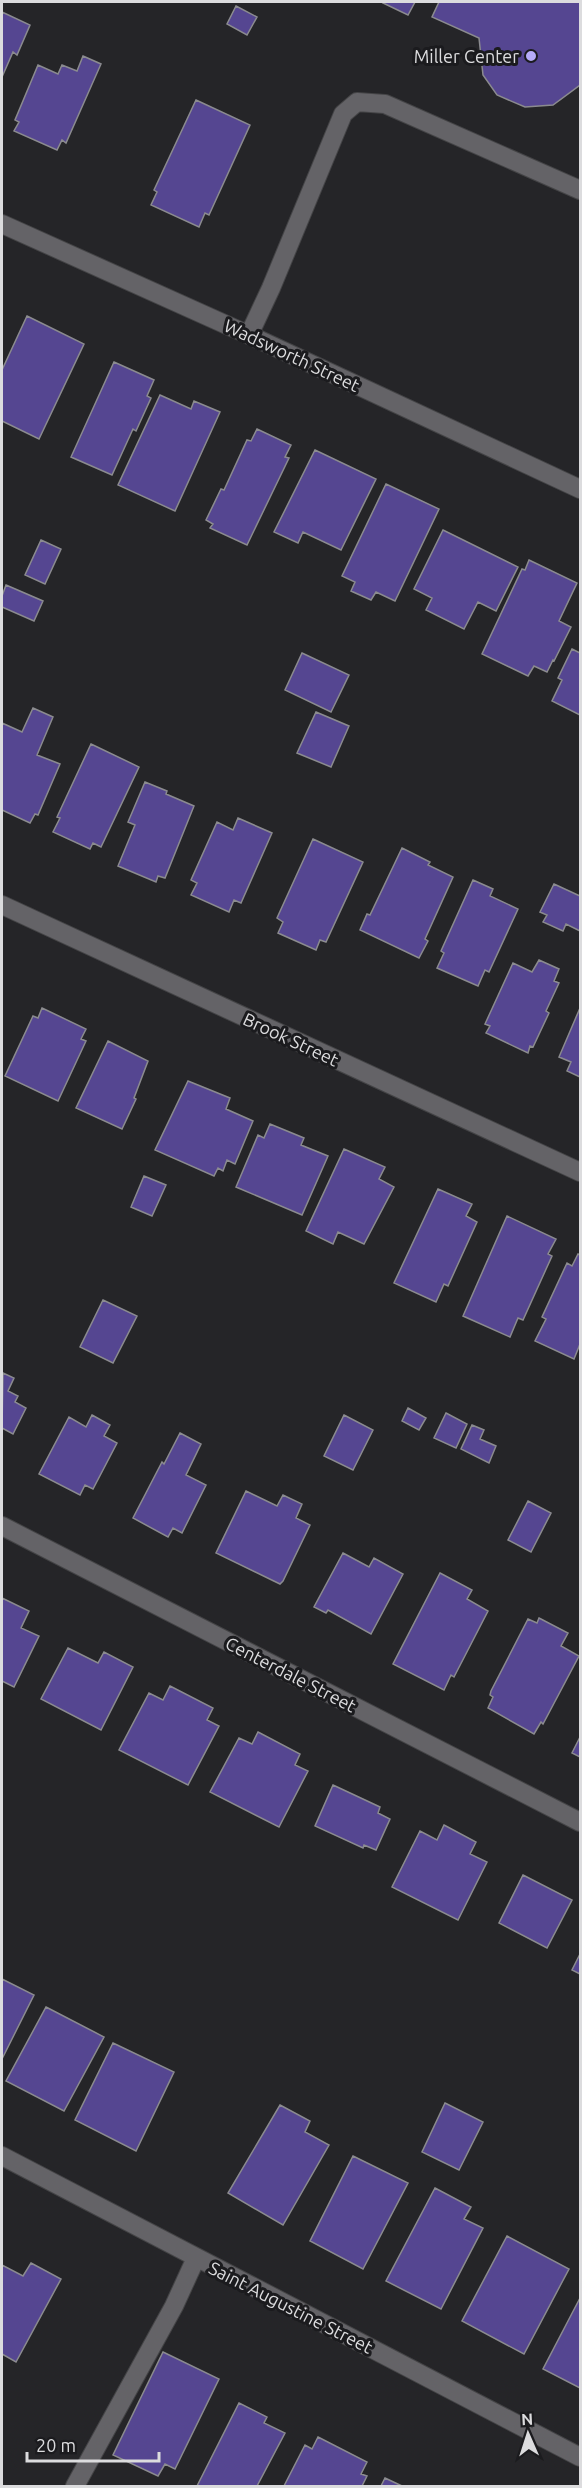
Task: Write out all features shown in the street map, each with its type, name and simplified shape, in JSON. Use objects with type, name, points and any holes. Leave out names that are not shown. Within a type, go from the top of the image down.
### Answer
[{"type":"street","points":[[249,335],[271,288],[343,114],[357,102],[385,104],[580,190]]},
{"type":"street","name":"Wadsworth Street","points":[[2,224],[249,335],[580,489]]},
{"type":"street","name":"Brook Street","points":[[2,905],[580,1172]]},
{"type":"street","name":"Centerdale Street","points":[[2,1526],[580,1822]]},
{"type":"street","name":"Saint Augustine Street","points":[[2,2156],[580,2457]]},
{"type":"street","points":[[75,2487],[174,2306],[196,2258]]},
{"type":"building","name":"Miller Center","points":[[384,2],[415,2],[408,15]]},
{"type":"building","name":"Miller Center","points":[[439,2],[580,2],[580,85],[553,105],[525,107],[497,95],[483,75],[479,38],[432,17]]},
{"type":"building","points":[[236,6],[257,17],[247,35],[227,24]]},
{"type":"building","points":[[2,12],[30,25],[17,55],[13,52],[2,77]]},
{"type":"building","points":[[83,56],[101,64],[66,143],[62,140],[57,150],[14,131],[19,122],[15,120],[38,65],[58,74],[62,65],[77,71]]},
{"type":"building","points":[[196,100],[250,125],[209,215],[205,213],[199,227],[151,205],[157,192],[154,190]]},
{"type":"building","points":[[27,316],[84,344],[39,439],[2,421],[2,370]]},
{"type":"building","points":[[114,362],[154,380],[147,396],[151,398],[136,431],[133,429],[112,475],[71,457]]},
{"type":"building","points":[[160,395],[191,409],[194,401],[220,412],[175,511],[118,485]]},
{"type":"building","points":[[257,429],[291,445],[285,457],[289,458],[247,545],[210,528],[213,524],[206,520],[221,489],[224,490],[247,440],[251,441]]},
{"type":"building","points":[[315,450],[376,479],[341,550],[303,532],[298,543],[274,532]]},
{"type":"building","points":[[386,484],[439,509],[395,601],[376,592],[371,600],[351,591],[355,582],[342,576]]},
{"type":"building","points":[[443,530],[518,567],[496,611],[478,602],[464,629],[426,610],[432,598],[414,589]]},
{"type":"building","points":[[41,540],[61,549],[45,584],[25,575]]},
{"type":"building","points":[[529,560],[577,583],[559,621],[571,627],[554,661],[547,672],[534,666],[528,676],[482,654],[522,569],[525,570]]},
{"type":"building","points":[[6,585],[43,601],[34,621],[2,607],[2,596]]},
{"type":"building","points":[[572,649],[580,653],[580,715],[552,701],[562,680],[558,678]]},
{"type":"building","points":[[302,653],[349,675],[331,712],[285,690]]},
{"type":"building","points":[[33,708],[53,717],[37,755],[60,764],[38,815],[35,814],[30,823],[2,810],[2,723],[22,732]]},
{"type":"building","points":[[316,712],[349,726],[331,767],[297,753]]},
{"type":"building","points":[[91,744],[139,767],[101,847],[93,843],[90,849],[53,832],[60,818],[57,817]]},
{"type":"building","points":[[145,782],[194,806],[165,878],[158,876],[156,882],[118,866],[135,825],[128,822]]},
{"type":"building","points":[[238,818],[272,833],[241,903],[234,900],[229,912],[191,895],[197,883],[191,880],[217,822],[233,830]]},
{"type":"building","points":[[313,839],[363,862],[326,942],[320,940],[316,950],[278,933],[283,922],[277,918]]},
{"type":"building","points":[[402,848],[430,862],[428,865],[453,877],[425,939],[428,941],[419,958],[360,930],[367,914],[370,915]]},
{"type":"building","points":[[473,880],[493,889],[490,896],[518,909],[489,972],[485,970],[478,986],[437,968],[444,953],[441,951]]},
{"type":"building","points":[[554,884],[580,896],[580,931],[566,924],[563,931],[543,922],[547,915],[540,912]]},
{"type":"building","points":[[539,960],[559,969],[554,981],[559,983],[546,1011],[549,1013],[528,1053],[486,1033],[490,1026],[485,1024],[513,963],[532,972]]},
{"type":"building","points":[[42,1008],[86,1029],[81,1039],[86,1041],[58,1101],[5,1076],[33,1016],[38,1018]]},
{"type":"building","points":[[580,1008],[580,1077],[567,1071],[571,1062],[559,1057]]},
{"type":"building","points":[[108,1041],[148,1061],[134,1098],[136,1099],[122,1129],[76,1108]]},
{"type":"building","points":[[188,1081],[230,1098],[226,1109],[253,1121],[235,1164],[227,1160],[223,1171],[218,1168],[214,1176],[155,1150]]},
{"type":"building","points":[[270,1124],[304,1138],[301,1145],[328,1156],[302,1215],[236,1187],[258,1135],[264,1138]]},
{"type":"building","points":[[344,1149],[385,1167],[379,1179],[394,1187],[364,1244],[338,1232],[333,1244],[306,1231]]},
{"type":"building","points":[[144,1176],[166,1185],[152,1216],[131,1207]]},
{"type":"building","points":[[438,1189],[472,1204],[466,1216],[477,1222],[448,1286],[444,1284],[436,1302],[394,1283]]},
{"type":"building","points":[[507,1216],[556,1239],[548,1254],[552,1256],[523,1320],[518,1318],[510,1337],[463,1316]]},
{"type":"building","points":[[578,1254],[580,1255],[580,1344],[574,1359],[535,1341],[546,1319],[542,1317],[567,1263],[572,1266]]},
{"type":"building","points":[[103,1300],[137,1316],[113,1363],[80,1347]]},
{"type":"building","points":[[3,1373],[14,1378],[8,1391],[18,1396],[15,1402],[26,1408],[13,1434],[2,1428]]},
{"type":"building","points":[[408,1408],[426,1418],[419,1430],[402,1421]]},
{"type":"building","points":[[446,1413],[467,1424],[456,1448],[434,1438]]},
{"type":"building","points":[[92,1415],[110,1425],[104,1436],[117,1443],[93,1489],[85,1485],[80,1495],[39,1474],[69,1417],[86,1427]]},
{"type":"building","points":[[344,1415],[373,1430],[353,1470],[324,1456]]},
{"type":"building","points":[[472,1425],[484,1430],[480,1439],[496,1446],[489,1463],[461,1449]]},
{"type":"building","points":[[180,1433],[201,1444],[186,1475],[206,1485],[182,1533],[173,1528],[168,1537],[133,1518]]},
{"type":"building","points":[[246,1491],[277,1506],[283,1495],[302,1504],[296,1518],[310,1525],[280,1584],[216,1553]]},
{"type":"building","points":[[528,1501],[551,1513],[531,1552],[508,1540]]},
{"type":"building","points":[[343,1553],[369,1567],[374,1558],[403,1574],[371,1634],[328,1610],[326,1613],[314,1607]]},
{"type":"building","points":[[440,1573],[472,1590],[467,1599],[488,1611],[454,1677],[451,1675],[444,1690],[393,1664]]},
{"type":"building","points":[[2,1598],[29,1611],[21,1628],[39,1636],[14,1687],[2,1681]]},
{"type":"building","points":[[539,1618],[568,1633],[561,1646],[579,1656],[543,1724],[541,1722],[534,1734],[488,1708],[493,1697],[490,1695],[491,1691],[528,1619],[537,1623]]},
{"type":"building","points":[[68,1648],[98,1663],[104,1652],[133,1667],[101,1730],[41,1699]]},
{"type":"building","points":[[170,1686],[213,1708],[207,1720],[219,1726],[188,1785],[119,1750],[149,1693],[163,1700]]},
{"type":"building","points":[[258,1732],[300,1754],[295,1765],[308,1771],[279,1827],[210,1792],[239,1738],[252,1744]]},
{"type":"building","points":[[580,1737],[580,1757],[572,1753]]},
{"type":"building","points":[[333,1785],[380,1807],[378,1813],[390,1819],[376,1850],[364,1845],[363,1848],[315,1826]]},
{"type":"building","points":[[444,1825],[476,1842],[470,1854],[487,1862],[458,1920],[392,1887],[420,1831],[437,1840]]},
{"type":"building","points":[[523,1875],[572,1900],[547,1948],[499,1923]]},
{"type":"building","points":[[580,1954],[580,1974],[572,1970]]},
{"type":"building","points":[[2,1979],[34,1995],[2,2059]]},
{"type":"building","points":[[46,2007],[104,2037],[64,2111],[6,2081]]},
{"type":"building","points":[[113,2043],[174,2072],[136,2151],[75,2120]]},
{"type":"building","points":[[445,2103],[483,2122],[459,2170],[422,2152]]},
{"type":"building","points":[[280,2105],[310,2121],[305,2132],[329,2145],[283,2225],[228,2193]]},
{"type":"building","points":[[353,2156],[408,2183],[363,2269],[310,2241]]},
{"type":"building","points":[[435,2188],[471,2207],[464,2219],[483,2228],[441,2309],[386,2281]]},
{"type":"building","points":[[507,2236],[569,2269],[524,2354],[462,2321]]},
{"type":"building","points":[[31,2263],[61,2279],[16,2362],[2,2354],[2,2265],[23,2276]]},
{"type":"building","points":[[580,2298],[580,2388],[543,2369]]},
{"type":"building","points":[[163,2352],[219,2379],[175,2469],[165,2464],[158,2476],[113,2455]]},
{"type":"building","points":[[239,2403],[267,2417],[264,2423],[285,2433],[257,2486],[197,2486]]},
{"type":"building","points":[[318,2437],[367,2462],[361,2474],[367,2476],[362,2486],[284,2486],[305,2445],[312,2449]]},
{"type":"building","points":[[385,2478],[402,2486],[381,2486]]},
{"type":"place","name":"Miller Center","points":[[531,56]]}]
